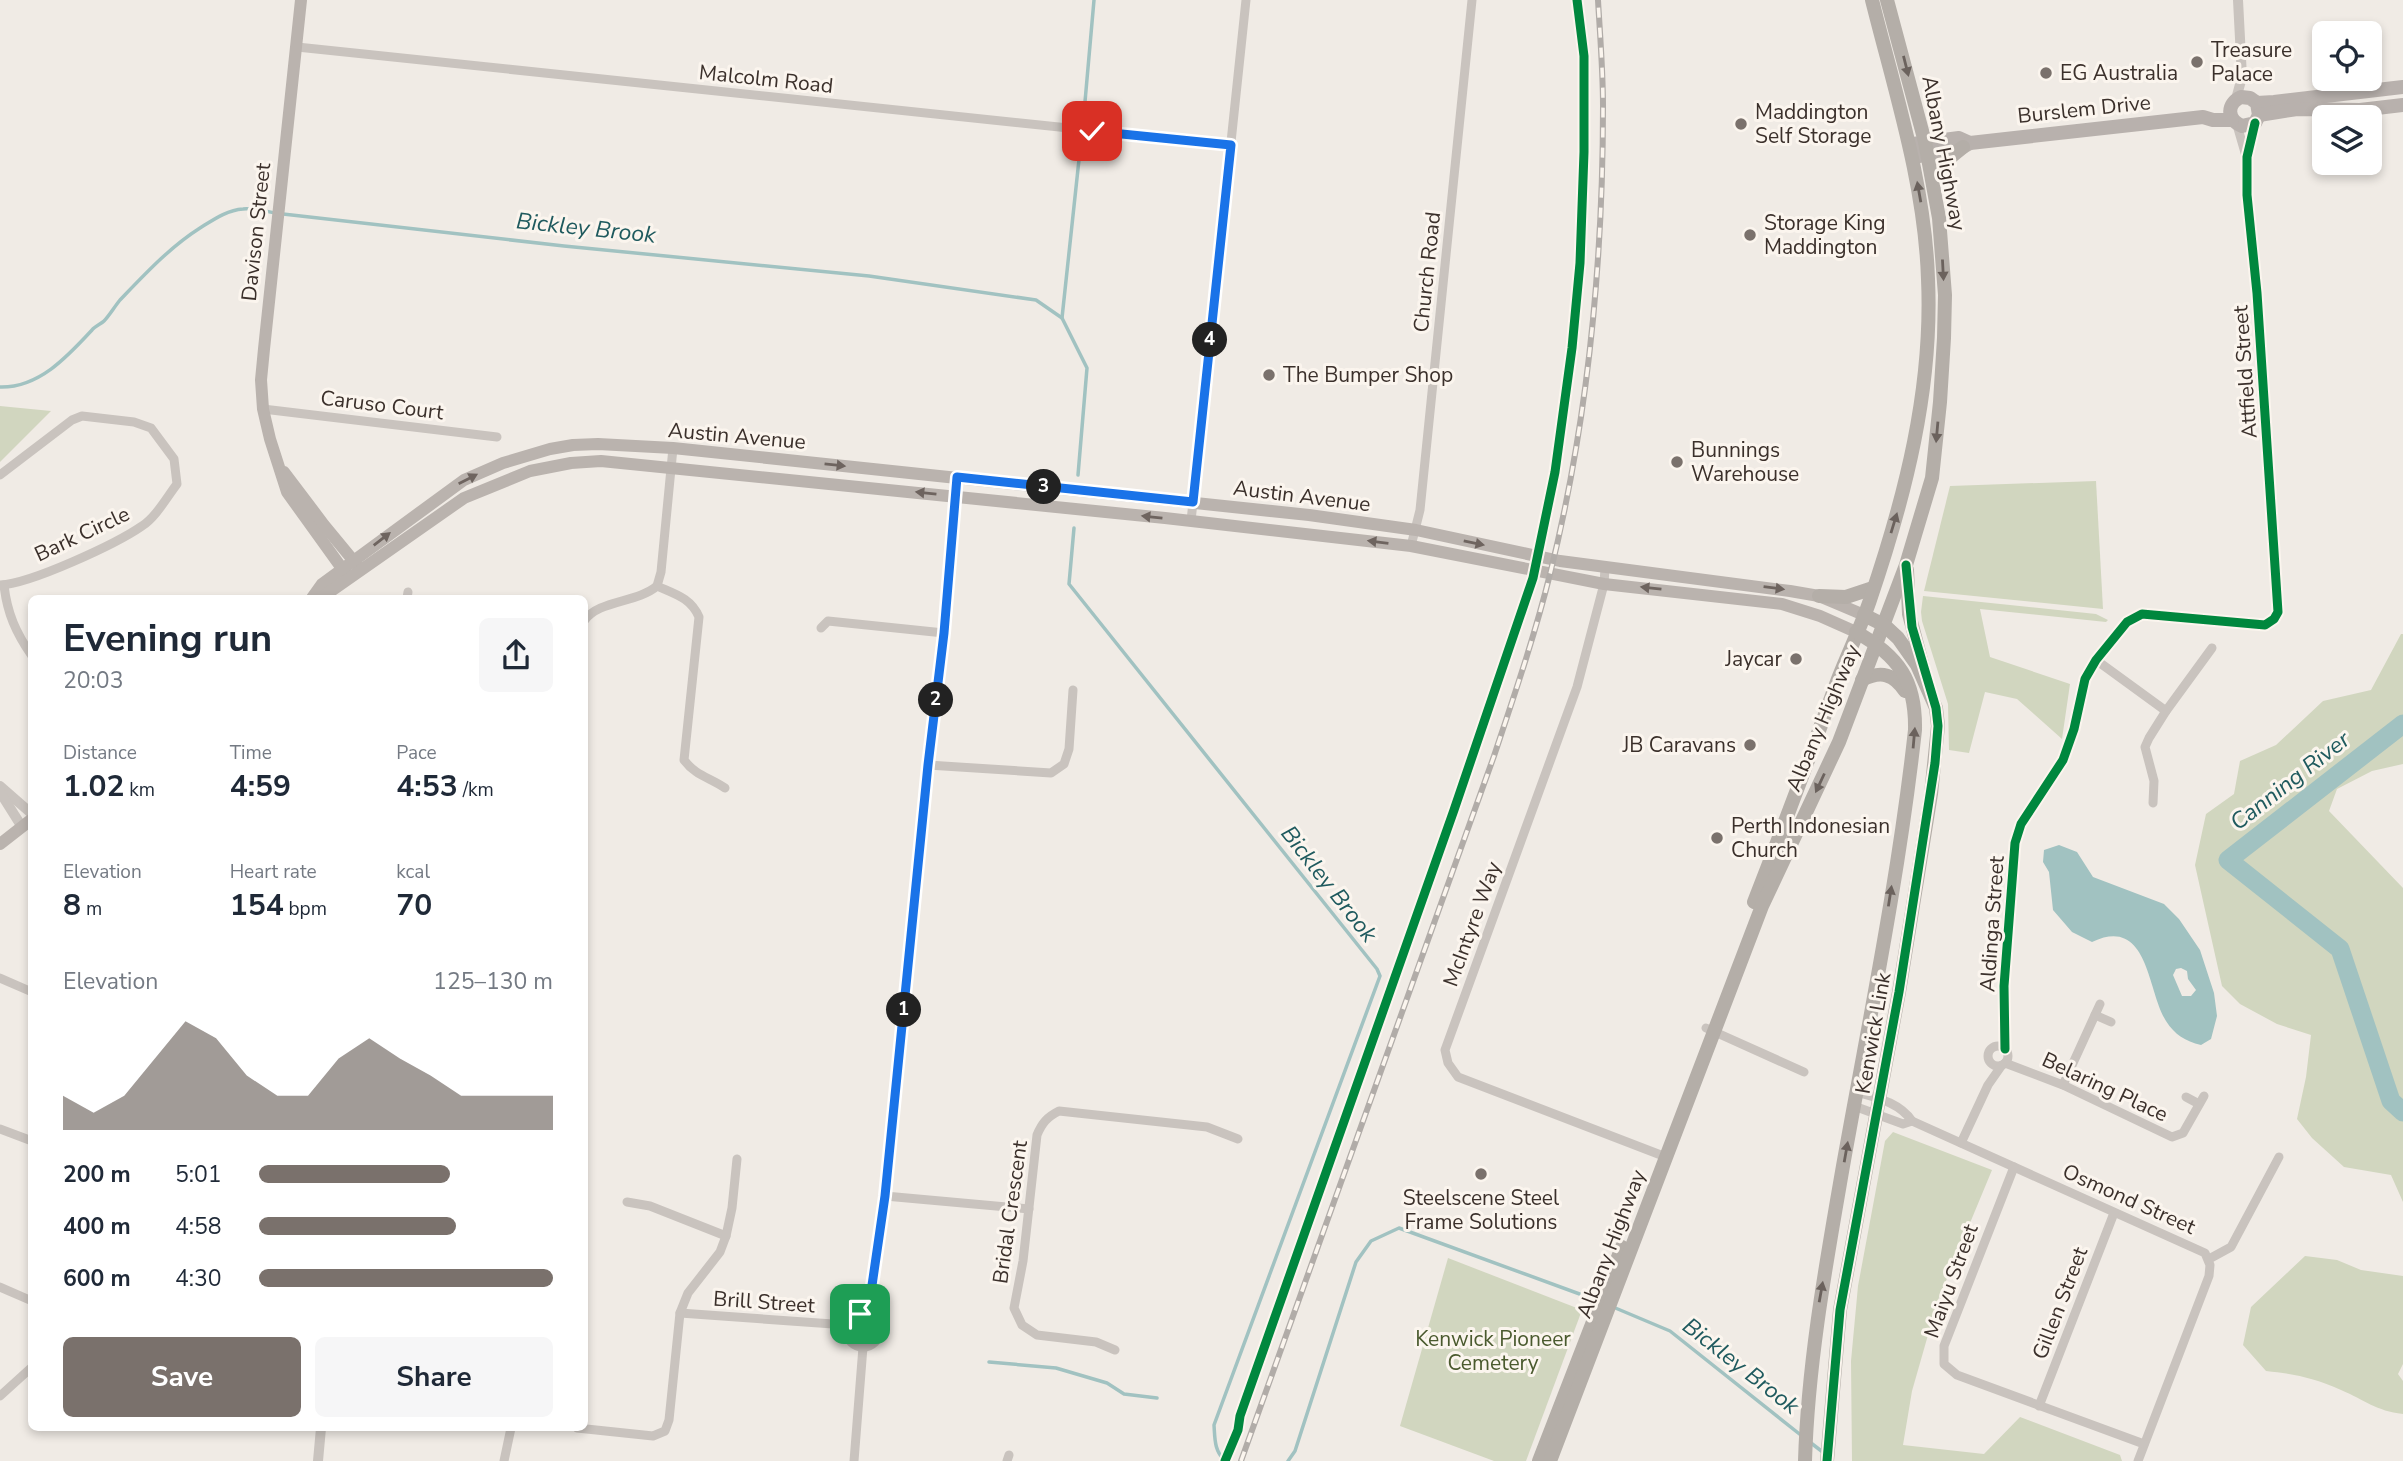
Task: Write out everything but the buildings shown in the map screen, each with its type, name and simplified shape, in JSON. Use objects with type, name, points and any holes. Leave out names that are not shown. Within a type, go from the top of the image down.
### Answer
[{"type":"highway","name":"Albany Highway","points":[[1539,1461],[1612,1287],[1710,1030],[1864,615],[1905,482],[1920,411],[1927,358],[1926,248],[1910,151],[1872,0]]},
{"type":"highway","name":"Albany Highway","points":[[1710,1030],[1762,906],[1839,742],[1906,565],[1931,478],[1940,402],[1945,295],[1939,218],[1926,148],[1887,0]]},
{"type":"highway","points":[[1933,181],[1942,164],[1967,145]]},
{"type":"highway","points":[[1906,565],[1912,627],[1936,708]]},
{"type":"highway","points":[[1819,596],[1846,597],[1873,588]]},
{"type":"highway","name":"Kenwick Link","points":[[1827,1461],[1840,1310],[1879,1099],[1929,806],[1937,742],[1936,708],[1917,665],[1898,638],[1884,625],[1864,615]]},
{"type":"highway","name":"Kenwick Link","points":[[1805,1461],[1819,1301],[1911,766],[1915,711],[1913,695],[1900,668],[1877,644],[1856,632]]},
{"type":"highway","points":[[1863,680],[1878,674],[1895,678],[1906,692],[1915,711]]},
{"type":"highway","name":"Albany Highway","points":[[1550,1461],[1600,1316]]},
{"type":"main road","name":"Davison Street","points":[[301,0],[261,380],[263,409],[280,467],[352,570]]},
{"type":"main road","name":"Burslem Drive","points":[[1910,151],[2203,117],[2213,120],[2245,111],[2403,87]]},
{"type":"main road","name":"Burslem Drive","points":[[2245,111],[2360,110],[2403,105]]},
{"type":"main road","name":"Austin Avenue","points":[[352,570],[464,480],[503,463],[550,449],[598,444],[673,448],[1309,515],[1416,530],[1560,561],[1819,596],[1864,615]]},
{"type":"main road","name":"Austin Avenue","points":[[352,570],[449,507],[494,484],[521,474],[588,461],[955,496],[1411,546],[1604,584],[1782,604],[1856,632]]},
{"type":"main road","points":[[314,595],[322,584],[352,570]]},
{"type":"main road","points":[[324,595],[352,570]]},
{"type":"main road","points":[[0,844],[27,823]]},
{"type":"street","points":[[1191,521],[1246,0]]},
{"type":"street","name":"Church Road","points":[[1411,546],[1420,510],[1472,0]]},
{"type":"street","name":"Attfield Street","points":[[2238,0],[2247,195],[2255,268],[2279,601],[2274,619]]},
{"type":"street","name":"Malcolm Road","points":[[297,47],[1231,145]]},
{"type":"street","name":"Attfield Street","points":[[2245,111],[2247,158]]},
{"type":"street","name":"Caruso Court","points":[[263,409],[497,437]]},
{"type":"street","name":"Bark Circle","points":[[0,475],[72,420],[82,416],[134,422],[151,428],[174,459],[177,484],[144,525],[97,550],[18,583],[2,585]]},
{"type":"street","points":[[588,618],[598,609],[647,595],[657,586],[661,572],[673,448]]},
{"type":"street","points":[[867,1314],[885,1196],[928,765],[944,633],[957,477]]},
{"type":"street","name":"McIntyre Way","points":[[1605,568],[1604,584],[1577,687],[1445,1050],[1448,1063],[1458,1077],[1662,1155]]},
{"type":"street","points":[[2,585],[13,626],[28,650]]},
{"type":"street","points":[[657,586],[686,598],[699,617],[684,760],[694,773],[713,779],[725,788]]},
{"type":"street","name":"Aldinga Street","points":[[1961,1143],[2001,1057],[2005,1032],[2004,986],[2015,843],[2025,816],[2065,755],[2085,679],[2096,660],[2127,622],[2142,614],[2257,625],[2265,625],[2274,619]]},
{"type":"street","points":[[821,628],[828,621],[944,633]]},
{"type":"street","points":[[2153,803],[2154,781],[2145,747],[2166,711],[2212,648]]},
{"type":"street","points":[[2096,660],[2166,711]]},
{"type":"street","points":[[928,765],[1051,773],[1064,764],[1069,749],[1073,690]]},
{"type":"street","points":[[0,789],[28,811]]},
{"type":"street","points":[[0,789],[27,823]]},
{"type":"street","points":[[0,978],[28,990]]},
{"type":"street","points":[[2063,1085],[2100,1004]]},
{"type":"street","points":[[2095,1015],[2110,1022]]},
{"type":"street","points":[[1710,1030],[1804,1072]]},
{"type":"street","name":"Belaring Place","points":[[2001,1057],[2172,1137],[2183,1133],[2201,1100],[2186,1097]]},
{"type":"street","name":"Osmond Street","points":[[1855,1099],[1879,1099],[1906,1111],[1912,1121],[2200,1250],[2208,1259],[2209,1276],[2138,1461]]},
{"type":"street","name":"Osmond Street","points":[[1855,1099],[1876,1114],[1903,1124],[1912,1121]]},
{"type":"street","name":"Bridal Crescent","points":[[1115,1350],[1096,1342],[1037,1335],[1022,1325],[1014,1308],[1037,1135],[1042,1123],[1049,1115],[1059,1111],[1207,1126],[1238,1139]]},
{"type":"street","points":[[0,1129],[28,1140]]},
{"type":"street","points":[[2208,1259],[2231,1247],[2279,1157]]},
{"type":"street","points":[[588,1429],[653,1436],[665,1431],[669,1420],[680,1313],[688,1293],[720,1252],[726,1236],[737,1159]]},
{"type":"street","name":"Maiyu Street","points":[[2014,1167],[1944,1346],[1944,1364],[1957,1375],[2144,1444]]},
{"type":"street","points":[[885,1196],[1029,1209]]},
{"type":"street","points":[[627,1202],[650,1206],[726,1236]]},
{"type":"street","name":"Gillen Street","points":[[2039,1406],[2114,1213]]},
{"type":"street","points":[[0,1287],[28,1299]]},
{"type":"street","name":"Brill Street","points":[[680,1313],[847,1325]]},
{"type":"street","points":[[867,1314],[875,1319],[880,1329],[876,1342],[863,1348],[854,1345],[849,1340],[847,1325],[855,1315],[867,1314]]},
{"type":"street","points":[[854,1461],[863,1348]]},
{"type":"street","points":[[0,1396],[28,1371]]},
{"type":"street","points":[[318,1461],[321,1431]]},
{"type":"street","points":[[504,1461],[510,1431]]},
{"type":"green space","points":[[0,406],[51,411],[0,462]]},
{"type":"green space","points":[[2096,481],[2103,609],[1924,591],[1950,486]]},
{"type":"green space","points":[[1923,596],[2096,614],[2108,620],[2106,622],[1980,609],[1990,657],[2070,684],[2062,739],[2017,699],[1985,692],[1969,753],[1949,750],[1948,704],[1922,621]]},
{"type":"green space","points":[[2401,634],[2403,764],[2372,771],[2337,789],[2329,811],[2403,888],[2403,1202],[2391,1175],[2344,1167],[2312,1138],[2297,1119],[2311,1035],[2277,1024],[2240,1004],[2222,986],[2195,865],[2206,814],[2234,794],[2240,761],[2276,745],[2323,701],[2371,690]]},
{"type":"green space","points":[[1893,1132],[1992,1170],[1938,1300],[1912,1391],[1903,1445],[1984,1454],[2020,1417],[2120,1455],[2122,1461],[1852,1461],[1851,1361],[1858,1286],[1885,1141]]},
{"type":"green space","points":[[2305,1256],[2337,1260],[2361,1270],[2403,1276],[2403,1364],[2398,1374],[2403,1381],[2403,1414],[2378,1408],[2313,1380],[2266,1371],[2243,1345],[2251,1307]]},
{"type":"green space","name":"Kenwick Pioneer Cemetery","points":[[1448,1258],[1582,1310],[1526,1461],[1494,1461],[1400,1426]]},
{"type":"water","points":[[2059,845],[2077,852],[2093,877],[2164,904],[2179,919],[2200,950],[2214,993],[2217,1016],[2211,1039],[2201,1045],[2185,1039],[2173,1030],[2160,1008],[2143,960],[2135,947],[2125,939],[2111,936],[2092,942],[2072,932],[2053,910],[2049,872],[2043,862],[2044,850]],"holes":[[[2176,969],[2187,971],[2188,979],[2196,990],[2191,996],[2182,996],[2173,975]]]},
{"type":"waterway","points":[[1062,318],[1094,0]]},
{"type":"waterway","name":"Bickley Brook","points":[[0,387],[27,382],[52,369],[104,321],[120,300],[158,261],[200,228],[231,211],[251,209],[275,213]]},
{"type":"waterway","name":"Bickley Brook","points":[[283,214],[564,246],[869,276],[1036,300],[1062,318],[1087,368],[1078,475]]},
{"type":"waterway","name":"Bickley Brook","points":[[1074,528],[1069,584],[1380,976],[1214,1425],[1217,1448],[1225,1461]]},
{"type":"waterway","name":"Canning River","points":[[2403,724],[2228,860],[2340,949],[2391,1101],[2403,1112]]},
{"type":"waterway","name":"Bickley Brook","points":[[1288,1461],[1295,1451],[1356,1262],[1371,1241],[1399,1228],[1596,1300]]},
{"type":"waterway","name":"Bickley Brook","points":[[1613,1307],[1670,1331],[1802,1436]]},
{"type":"waterway","points":[[989,1362],[1056,1368],[1107,1383],[1124,1394],[1157,1398]]},
{"type":"waterway","name":"Bickley Brook","points":[[1811,1443],[1824,1453]]},
{"type":"railway","points":[[1241,1461],[1494,756],[1531,643],[1550,574],[1574,458],[1591,341],[1596,282],[1603,106],[1598,0]]},
{"type":"cycle path","points":[[1225,1461],[1533,578],[1555,472],[1572,348],[1580,263],[1584,56],[1577,0]]},
{"type":"cycle path","points":[[2005,1049],[2004,986],[2015,843],[2021,824],[2063,760],[2074,729],[2085,679],[2096,660],[2127,622],[2142,614],[2265,625],[2274,619],[2278,612],[2257,293],[2247,195],[2247,157],[2255,123]]},
{"type":"cycle path","points":[[1827,1461],[1840,1310],[1899,992],[1935,763],[1938,726],[1936,708],[1912,627],[1906,565]]},
{"type":"place","name":"Treasure Palace","points":[[2197,62]]},
{"type":"place","name":"EG Australia","points":[[2046,73]]},
{"type":"place","name":"Maddington Self Storage","points":[[1741,124]]},
{"type":"place","name":"Storage King Maddington","points":[[1750,235]]},
{"type":"place","name":"The Bumper Shop","points":[[1269,375]]},
{"type":"place","name":"Bunnings Warehouse","points":[[1677,462]]},
{"type":"place","name":"Jaycar","points":[[1796,659]]},
{"type":"place","name":"JB Caravans","points":[[1750,745]]},
{"type":"place","name":"Perth Indonesian Church","points":[[1717,838]]},
{"type":"place","name":"Steelscene Steel Frame Solutions","points":[[1481,1174]]},
{"type":"route","points":[[860,1314],[867,1314],[885,1196],[928,765],[944,633],[957,477],[1193,502],[1231,145],[1092,131]]}]
